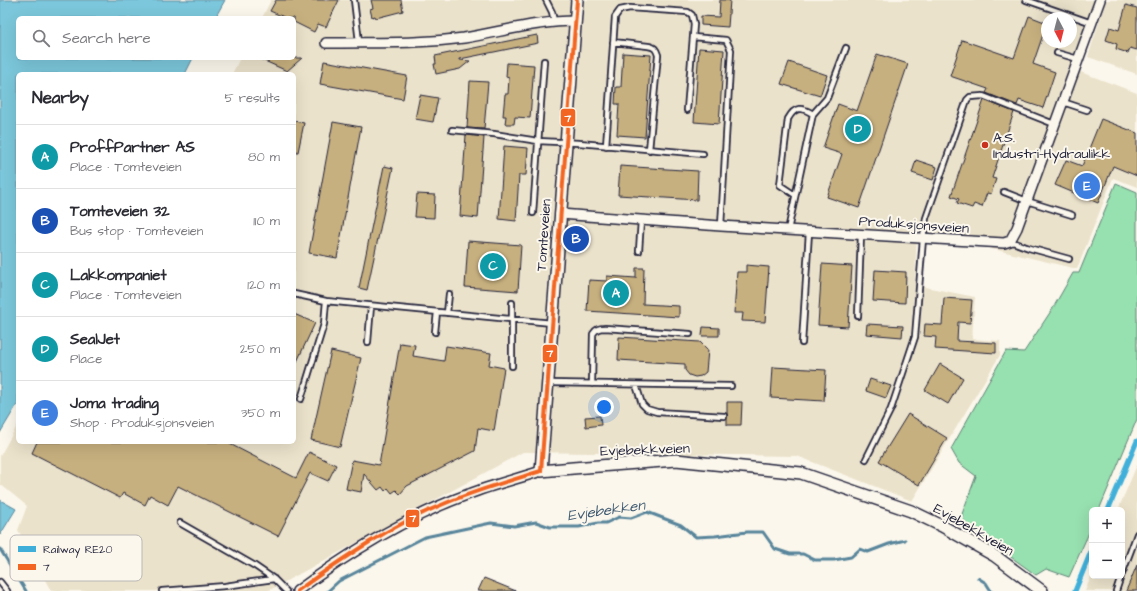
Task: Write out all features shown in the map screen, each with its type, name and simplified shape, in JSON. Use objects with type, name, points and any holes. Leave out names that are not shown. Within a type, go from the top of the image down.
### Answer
[{"type":"street","name":"Tomteveien","points":[[541,471],[577,0]]},
{"type":"street","points":[[1010,241],[1017,228],[1100,0]]},
{"type":"street","points":[[326,43],[405,43],[439,41],[464,38],[554,21],[576,21]]},
{"type":"street","name":"Produksjonsveien","points":[[560,214],[993,244],[1010,241]]},
{"type":"street","name":"Evjebekkveien","points":[[297,591],[350,553],[408,521],[438,506],[468,494],[541,471],[676,460],[801,473],[911,511],[942,526],[995,556],[1042,591]]},
{"type":"lane","points":[[354,0],[359,42]]},
{"type":"lane","points":[[546,0],[552,12],[554,21]]},
{"type":"lane","points":[[1026,0],[1092,23]]},
{"type":"lane","points":[[606,146],[615,17],[620,10],[630,8],[688,12],[692,15],[693,37],[687,110]]},
{"type":"lane","points":[[693,37],[726,40],[731,50],[721,226]]},
{"type":"lane","points":[[613,42],[654,47],[656,50],[658,56],[649,150]]},
{"type":"lane","points":[[788,230],[813,114],[827,98],[846,48]]},
{"type":"lane","points":[[1057,53],[1078,59]]},
{"type":"lane","points":[[534,213],[544,61]]},
{"type":"lane","points":[[866,460],[891,409],[915,337],[926,218],[967,100],[970,97],[983,96],[1054,124]]},
{"type":"lane","points":[[1063,102],[1087,110]]},
{"type":"lane","points":[[795,195],[780,185],[788,119],[797,109],[803,108],[813,114]]},
{"type":"lane","points":[[452,130],[494,134],[538,141],[566,142],[703,154]]},
{"type":"lane","points":[[1004,192],[1072,215]]},
{"type":"lane","points":[[639,251],[641,220]]},
{"type":"lane","points":[[802,343],[809,232]]},
{"type":"lane","points":[[858,316],[861,235]]},
{"type":"lane","points":[[1010,241],[1069,259]]},
{"type":"lane","points":[[296,294],[326,301],[552,323]]},
{"type":"lane","points":[[447,313],[448,294]]},
{"type":"lane","points":[[301,399],[324,324],[326,301]]},
{"type":"lane","points":[[512,303],[512,366]]},
{"type":"lane","points":[[368,342],[372,306]]},
{"type":"lane","points":[[435,332],[437,312]]},
{"type":"lane","points":[[592,384],[593,334],[598,328],[690,334]]},
{"type":"lane","points":[[547,383],[731,386]]},
{"type":"lane","points":[[636,384],[642,404],[647,409],[657,412],[724,416]]},
{"type":"lane","points":[[180,523],[255,566],[274,579],[286,591]]},
{"type":"lane","points":[[1125,567],[1137,534]]},
{"type":"lane","points":[[162,591],[225,586],[274,579]]},
{"type":"lane","points":[[1116,591],[1120,579]]},
{"type":"lane","points":[[0,582],[7,591]]},
{"type":"shaded area","points":[[271,0],[1094,0],[1070,68],[1137,93],[1137,187],[1113,178],[1077,269],[917,231],[915,285],[975,297],[972,339],[1000,341],[1000,355],[912,501],[797,456],[523,452],[268,591],[51,591],[46,581],[142,581],[142,535],[21,535],[18,530],[27,506],[0,484],[0,456],[16,428],[16,444],[296,444],[296,72],[233,72],[239,60],[296,60],[296,16],[263,16]]},
{"type":"shaded area","points":[[1106,0],[1137,0],[1137,74],[1088,57]]},
{"type":"shaded area","points":[[1137,465],[1137,591],[1085,591],[1090,579],[1125,579],[1125,507],[1119,507]]},
{"type":"green space","points":[[1116,183],[1137,192],[1137,419],[1100,507],[1089,507],[1089,533],[1069,577],[1046,569],[1036,575],[965,524],[962,514],[976,476],[959,463],[951,449],[1006,351],[1024,352],[1053,308],[1073,273],[1079,273]]},
{"type":"water","points":[[0,0],[225,0],[216,16],[16,16],[16,60],[192,60],[186,72],[16,72],[16,406],[0,433]]},
{"type":"water","points":[[0,500],[16,509],[0,535]]},
{"type":"building","points":[[276,0],[339,0],[326,27],[318,24],[314,32],[296,23],[296,16],[281,16],[270,11]]},
{"type":"building","points":[[371,0],[401,0],[403,11],[376,18],[375,16],[372,17],[370,9],[373,8]]},
{"type":"building","points":[[720,0],[730,0],[728,27],[701,25],[701,16],[719,17]]},
{"type":"building","points":[[1126,5],[1137,8],[1137,50],[1130,48],[1128,53],[1116,49],[1117,44],[1106,40],[1110,27],[1119,30]]},
{"type":"building","points":[[1029,16],[1041,21],[1041,41],[1033,64],[1055,72],[1043,108],[1019,100],[1017,105],[986,93],[988,89],[950,76],[962,40],[1014,58]]},
{"type":"building","points":[[537,35],[538,43],[460,59],[470,61],[460,69],[436,74],[434,64],[436,64],[435,56]]},
{"type":"building","points":[[699,48],[724,50],[719,124],[694,122]]},
{"type":"building","points":[[623,53],[651,55],[645,137],[617,135],[619,104],[615,104],[616,87],[621,87]]},
{"type":"building","points":[[877,54],[908,64],[859,208],[827,197],[842,154],[823,148],[838,104],[857,111]]},
{"type":"building","points":[[296,58],[302,58],[287,71],[262,60],[296,60]]},
{"type":"building","points":[[324,61],[407,76],[403,99],[320,84]]},
{"type":"building","points":[[789,62],[827,75],[820,96],[781,84]]},
{"type":"building","points":[[507,63],[534,65],[530,118],[515,117],[514,124],[505,124],[506,116],[503,116],[505,94],[508,94],[509,78],[506,77]]},
{"type":"building","points":[[470,81],[488,82],[484,129],[467,128]]},
{"type":"building","points":[[420,95],[438,98],[433,122],[415,119]]},
{"type":"building","name":"A.S. Industri-Hydraulikk","points":[[984,100],[1014,112],[992,178],[996,179],[991,194],[987,193],[982,207],[974,204],[972,208],[957,203],[959,199],[951,196]]},
{"type":"building","points":[[1101,119],[1137,133],[1137,176],[1113,166],[1098,203],[1055,185],[1066,160],[1082,166]]},
{"type":"building","points":[[296,121],[304,123],[298,152],[296,152]]},
{"type":"building","points":[[333,122],[361,127],[337,258],[309,253]]},
{"type":"building","points":[[466,135],[484,137],[478,218],[460,216]]},
{"type":"building","points":[[504,146],[528,148],[526,175],[519,175],[516,221],[499,219]]},
{"type":"building","points":[[916,160],[937,167],[933,180],[912,173]]},
{"type":"building","points":[[384,166],[393,168],[367,290],[359,288]]},
{"type":"building","points":[[620,166],[698,171],[697,200],[618,195]]},
{"type":"building","points":[[417,194],[435,195],[434,218],[415,217]]},
{"type":"building","points":[[468,241],[521,245],[518,291],[465,287]]},
{"type":"building","points":[[822,264],[852,266],[848,327],[818,325]]},
{"type":"building","points":[[746,265],[769,267],[765,322],[742,321],[743,313],[734,313],[737,272],[746,272]]},
{"type":"building","points":[[636,268],[644,268],[643,304],[679,306],[679,317],[587,311],[589,280],[607,281],[607,276],[636,278]]},
{"type":"building","points":[[875,270],[906,272],[905,303],[873,301]]},
{"type":"building","points":[[944,298],[972,300],[970,323],[958,322],[957,341],[996,343],[996,353],[935,349],[936,337],[924,336],[925,324],[942,325]]},
{"type":"building","points":[[296,315],[315,323],[296,364]]},
{"type":"building","points":[[867,324],[903,326],[902,337],[866,334]]},
{"type":"building","points":[[703,327],[719,328],[719,336],[702,336]]},
{"type":"building","points":[[619,337],[700,342],[708,350],[706,372],[701,376],[695,377],[689,375],[685,370],[685,364],[618,360]]},
{"type":"building","points":[[400,343],[415,345],[413,356],[444,361],[446,346],[491,353],[489,365],[504,368],[494,431],[478,428],[475,451],[407,486],[400,494],[396,490],[392,493],[388,488],[385,491],[382,487],[378,490],[364,474],[361,492],[346,489],[352,460],[379,465]]},
{"type":"building","points":[[331,351],[361,358],[340,447],[311,440]]},
{"type":"building","points":[[940,364],[963,378],[948,404],[925,390]]},
{"type":"building","points":[[773,367],[826,370],[824,401],[771,398]]},
{"type":"building","points":[[870,379],[891,386],[886,398],[866,391]]},
{"type":"building","points":[[727,402],[742,402],[741,425],[727,425]]},
{"type":"building","points":[[908,414],[947,438],[919,485],[879,461]]},
{"type":"building","points":[[600,416],[601,425],[586,427],[585,417]]},
{"type":"building","points":[[36,444],[230,444],[296,478],[309,452],[336,465],[328,481],[310,473],[278,536],[178,486],[168,505],[150,495],[145,505],[123,493],[120,498],[32,453]]},
{"type":"building","points":[[1137,565],[1137,591],[1126,591]]},
{"type":"building","points":[[484,578],[516,591],[478,591]]},
{"type":"waterway","name":"Evjebekken","points":[[328,591],[339,581],[425,537],[491,523],[514,526],[536,522],[550,527],[579,527],[606,523],[619,517],[631,518],[647,512],[681,525],[696,537],[763,532],[775,549],[790,554],[803,554],[815,560],[834,560],[851,557],[860,549],[868,552],[905,540]]},
{"type":"waterway","name":"Evjebekken","points":[[0,549],[10,565]]},
{"type":"waterway","name":"Evjebekken","points":[[978,578],[986,583],[991,591]]},
{"type":"waterway","name":"Evjebekken","points":[[20,581],[26,591]]},
{"type":"rail line","name":"RE20","points":[[1109,507],[1137,441]]},
{"type":"rail line","name":"RE20","points":[[1075,591],[1089,556]]},
{"type":"transit line","name":"7","points":[[541,471],[577,0]]},
{"type":"transit line","name":"7","points":[[297,591],[369,542],[407,521],[458,498],[541,471]]},
{"type":"place","name":"SealJet","points":[[858,129]]},
{"type":"place","name":"A.S. Industri-Hydraulikk","points":[[985,145]]},
{"type":"place","name":"Joma trading","points":[[1087,186]]},
{"type":"place","name":"Tomteveien 32","points":[[576,239]]},
{"type":"place","name":"Lakkompaniet","points":[[493,266]]},
{"type":"place","name":"ProffPartner AS","points":[[616,293]]}]
